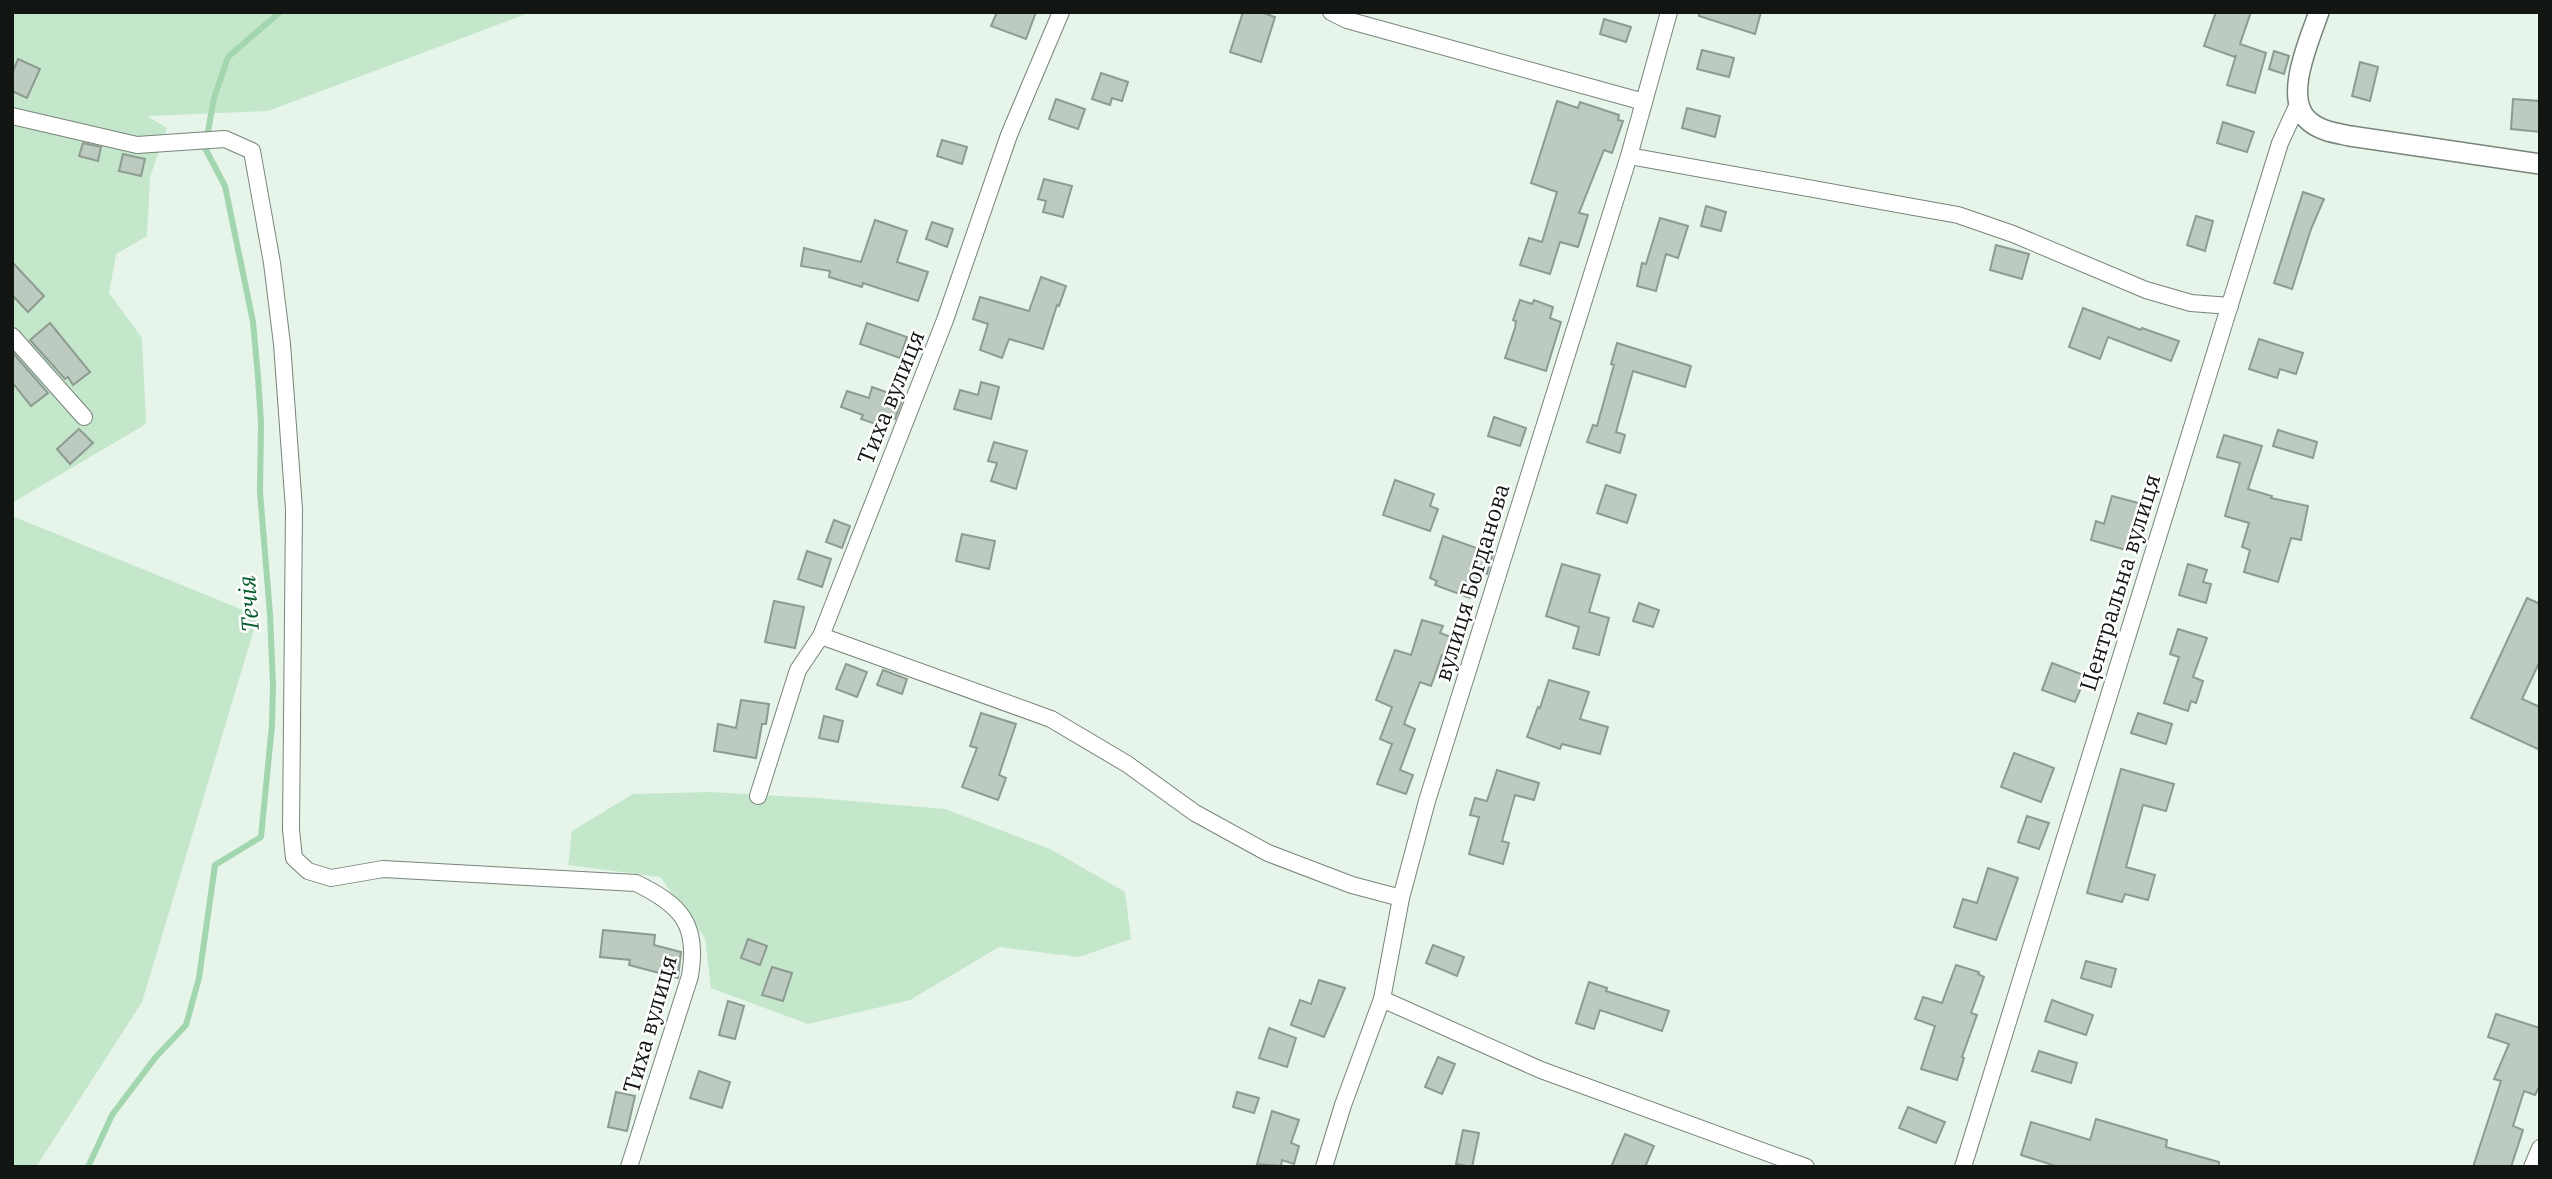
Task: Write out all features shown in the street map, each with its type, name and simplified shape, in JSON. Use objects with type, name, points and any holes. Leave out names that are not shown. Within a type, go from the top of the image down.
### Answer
[{"type":"street","name":"Тиха вулиця","points":[[758,796],[798,670],[821,636],[944,320],[1009,135],[1061,12]]},
{"type":"street","points":[[1331,12],[1347,20],[1644,103]]},
{"type":"street","name":"вулиця Богданова","points":[[1324,1167],[1343,1105],[1382,999],[1401,898],[1465,673],[1629,156],[1669,12]]},
{"type":"street","name":"Центральна вулиця","points":[[1963,1167],[2280,143],[2298,104],[2298,78],[2319,12]]},
{"type":"street","points":[[2298,104],[2308,121],[2328,131],[2540,164]]},
{"type":"street","name":"Тиха вулиця","points":[[12,117],[137,145],[225,139],[252,151],[272,263],[282,344],[295,509],[291,817],[294,858],[308,871],[331,878],[383,869],[636,883],[656,893],[677,909],[686,920],[692,936],[694,955],[690,976],[629,1167]]},
{"type":"street","points":[[1629,156],[1958,215],[2013,234],[2146,290],[2190,303],[2230,306]]},
{"type":"street","points":[[12,336],[84,417]]},
{"type":"street","points":[[821,636],[1051,719],[1127,764],[1195,813],[1268,853],[1352,885],[1401,898]]},
{"type":"street","points":[[1382,999],[1541,1070],[1806,1167]]},
{"type":"street","points":[[2532,1167],[2540,1148]]},
{"type":"green space","points":[[12,12],[531,12],[268,111],[147,116],[167,128],[150,177],[147,236],[116,254],[109,293],[142,338],[146,424],[12,503]]},
{"type":"green space","points":[[12,516],[258,616],[142,1002],[36,1167],[12,1167]]},
{"type":"green space","points":[[710,792],[945,809],[1050,849],[1125,892],[1131,939],[1079,957],[999,947],[910,1000],[808,1024],[711,988],[705,938],[660,877],[568,865],[572,831],[633,794]]},
{"type":"building","points":[[997,12],[1036,12],[1026,39],[991,26]]},
{"type":"building","points":[[1243,12],[1261,12],[1275,17],[1261,62],[1230,52]]},
{"type":"building","points":[[1699,12],[1761,12],[1755,34],[1699,16]]},
{"type":"building","points":[[2216,12],[2251,12],[2240,44],[2266,53],[2255,93],[2227,85],[2236,55],[2235,57],[2204,46]]},
{"type":"building","points":[[1604,19],[1631,27],[1626,42],[1600,34]]},
{"type":"building","points":[[1702,50],[1734,58],[1729,77],[1697,69]]},
{"type":"building","points":[[2274,51],[2289,56],[2284,74],[2269,69]]},
{"type":"building","points":[[18,59],[40,69],[27,98],[12,91],[12,74]]},
{"type":"building","points":[[2360,62],[2378,67],[2370,101],[2352,96]]},
{"type":"building","points":[[1101,73],[1128,82],[1122,101],[1112,98],[1110,105],[1092,99]]},
{"type":"building","points":[[1056,99],[1085,109],[1078,129],[1049,119]]},
{"type":"building","points":[[2513,99],[2540,101],[2540,132],[2511,129]]},
{"type":"building","points":[[1557,101],[1578,108],[1580,102],[1619,115],[1618,120],[1623,121],[1612,153],[1604,150],[1579,213],[1588,215],[1578,247],[1560,242],[1550,274],[1520,265],[1529,238],[1542,242],[1557,192],[1531,183]]},
{"type":"building","points":[[1687,108],[1720,116],[1715,137],[1682,128]]},
{"type":"building","points":[[2223,122],[2254,132],[2247,152],[2217,143]]},
{"type":"building","points":[[942,140],[967,147],[962,164],[937,156]]},
{"type":"building","points":[[83,143],[101,147],[98,161],[79,156]]},
{"type":"building","points":[[123,154],[145,159],[141,176],[119,171]]},
{"type":"building","points":[[1044,179],[1072,186],[1063,217],[1043,212],[1046,201],[1038,199]]},
{"type":"building","points":[[2303,192],[2324,199],[2311,229],[2292,289],[2274,283]]},
{"type":"building","points":[[1706,206],[1726,212],[1721,231],[1701,226]]},
{"type":"building","points":[[2196,216],[2213,221],[2205,251],[2187,245]]},
{"type":"building","points":[[1660,218],[1688,226],[1678,258],[1666,254],[1656,291],[1637,286],[1642,263],[1646,264]]},
{"type":"building","points":[[875,220],[907,231],[897,262],[928,272],[918,301],[863,283],[862,287],[829,277],[830,271],[801,266],[804,248],[861,262]]},
{"type":"building","points":[[932,222],[953,229],[947,247],[926,239]]},
{"type":"building","points":[[1996,245],[2029,254],[2022,279],[1990,270]]},
{"type":"building","points":[[12,262],[44,296],[28,312],[12,295]]},
{"type":"building","points":[[1041,277],[1066,286],[1043,349],[1009,339],[1002,358],[980,350],[988,324],[973,319],[980,297],[1029,311]]},
{"type":"building","points":[[1520,300],[1532,304],[1534,300],[1553,307],[1550,318],[1561,322],[1546,371],[1505,358],[1515,328],[1516,321],[1513,320]]},
{"type":"building","points":[[2083,308],[2179,341],[2171,361],[2108,337],[2100,359],[2069,347]]},
{"type":"building","points":[[50,323],[90,372],[73,385],[30,340]]},
{"type":"building","points":[[867,323],[907,337],[900,358],[860,344]]},
{"type":"building","points":[[2259,339],[2303,353],[2296,374],[2280,369],[2277,378],[2249,369]]},
{"type":"building","points":[[1617,343],[1691,366],[1685,387],[1633,371],[1616,432],[1625,435],[1620,453],[1587,442],[1593,425],[1597,426],[1614,365],[1611,364]]},
{"type":"building","points":[[13,353],[48,393],[31,406],[12,382]]},
{"type":"building","points":[[981,382],[999,387],[991,419],[954,409],[960,390],[978,395]]},
{"type":"building","points":[[872,387],[903,398],[895,419],[880,413],[876,424],[861,419],[863,415],[841,407],[847,391],[869,398]]},
{"type":"building","points":[[1494,417],[1526,428],[1520,446],[1488,436]]},
{"type":"building","points":[[79,429],[93,443],[70,464],[57,449]]},
{"type":"building","points":[[2278,430],[2317,442],[2313,458],[2273,446]]},
{"type":"building","points":[[2224,435],[2262,446],[2248,489],[2272,496],[2271,498],[2308,506],[2301,540],[2291,538],[2278,582],[2244,572],[2250,550],[2242,547],[2249,523],[2225,516],[2240,463],[2217,457]]},
{"type":"building","points":[[994,442],[1027,451],[1016,489],[991,481],[997,463],[988,461]]},
{"type":"building","points":[[1395,480],[1434,494],[1430,506],[1438,509],[1430,531],[1383,515]]},
{"type":"building","points":[[1606,485],[1636,495],[1627,523],[1597,513]]},
{"type":"building","points":[[2112,496],[2142,504],[2137,527],[2133,526],[2126,550],[2091,540],[2096,521],[2104,524]]},
{"type":"building","points":[[834,520],[850,526],[842,548],[826,542]]},
{"type":"building","points":[[962,534],[995,541],[989,569],[956,561]]},
{"type":"building","points":[[1443,536],[1493,554],[1487,574],[1480,571],[1470,598],[1435,585],[1437,581],[1430,578]]},
{"type":"building","points":[[807,551],[831,559],[822,587],[798,579]]},
{"type":"building","points":[[1562,564],[1600,575],[1589,612],[1609,618],[1599,655],[1573,648],[1579,627],[1546,616]]},
{"type":"building","points":[[2188,564],[2207,570],[2203,582],[2211,584],[2206,603],[2179,595]]},
{"type":"building","points":[[2527,598],[2540,604],[2540,661],[2522,699],[2540,707],[2540,750],[2471,718]]},
{"type":"building","points":[[774,601],[804,607],[795,648],[765,642]]},
{"type":"building","points":[[1639,603],[1659,610],[1653,627],[1633,621]]},
{"type":"building","points":[[1422,620],[1443,626],[1440,633],[1451,637],[1446,656],[1442,655],[1431,686],[1420,682],[1404,724],[1415,729],[1400,770],[1413,775],[1406,794],[1377,784],[1392,744],[1380,739],[1392,707],[1376,700],[1395,650],[1411,655]]},
{"type":"building","points":[[2178,629],[2207,638],[2193,677],[2203,681],[2196,703],[2191,701],[2188,711],[2164,703],[2179,657],[2170,654]]},
{"type":"building","points":[[2052,663],[2086,676],[2075,702],[2042,690]]},
{"type":"building","points":[[846,664],[867,672],[857,697],[836,689]]},
{"type":"building","points":[[883,670],[907,679],[902,694],[877,685]]},
{"type":"building","points":[[1549,680],[1589,692],[1580,719],[1608,727],[1600,754],[1562,744],[1560,749],[1527,737]]},
{"type":"building","points":[[741,700],[769,704],[766,724],[762,724],[756,758],[714,751],[718,724],[736,728]]},
{"type":"building","points":[[981,713],[1016,724],[999,775],[1006,778],[998,800],[962,787],[977,748],[970,746]]},
{"type":"building","points":[[2138,713],[2172,724],[2166,744],[2131,733]]},
{"type":"building","points":[[824,716],[843,721],[838,742],[819,738]]},
{"type":"building","points":[[2014,753],[2054,768],[2041,802],[2001,787]]},
{"type":"building","points":[[2121,769],[2174,784],[2166,811],[2143,805],[2126,867],[2155,875],[2148,900],[2125,894],[2122,902],[2087,893]]},
{"type":"building","points":[[1497,770],[1539,783],[1534,800],[1515,795],[1502,841],[1509,843],[1503,864],[1469,854],[1479,817],[1470,815],[1475,798],[1487,801]]},
{"type":"building","points":[[2027,816],[2049,823],[2039,849],[2018,842]]},
{"type":"building","points":[[1988,868],[2018,878],[1996,940],[1954,927],[1963,899],[1977,903]]},
{"type":"building","points":[[603,930],[655,935],[654,945],[681,952],[678,978],[629,965],[630,960],[600,957]]},
{"type":"building","points":[[748,939],[767,946],[760,965],[741,958]]},
{"type":"building","points":[[1433,945],[1464,957],[1457,976],[1426,963]]},
{"type":"building","points":[[2086,961],[2116,969],[2111,987],[2081,978]]},
{"type":"building","points":[[1956,965],[1979,972],[1978,974],[1984,977],[1971,1013],[1977,1015],[1957,1080],[1921,1069],[1935,1026],[1915,1019],[1923,997],[1942,1003]]},
{"type":"building","points":[[772,967],[792,973],[783,1001],[762,995]]},
{"type":"building","points":[[1319,980],[1345,988],[1324,1037],[1291,1025],[1300,1000],[1311,1004]]},
{"type":"building","points":[[1589,982],[1607,988],[1606,991],[1669,1011],[1662,1031],[1600,1010],[1594,1029],[1576,1023]]},
{"type":"building","points":[[2052,1000],[2093,1015],[2086,1035],[2045,1021]]},
{"type":"building","points":[[728,1001],[744,1006],[735,1039],[719,1035]]},
{"type":"building","points":[[2496,1014],[2540,1028],[2540,1085],[2535,1095],[2524,1091],[2513,1126],[2523,1130],[2511,1167],[2473,1167],[2501,1081],[2494,1079],[2509,1044],[2488,1037]]},
{"type":"building","points":[[1269,1028],[1296,1038],[1287,1067],[1259,1058]]},
{"type":"building","points":[[2039,1051],[2077,1063],[2071,1083],[2032,1071]]},
{"type":"building","points":[[1438,1057],[1455,1064],[1442,1094],[1425,1087]]},
{"type":"building","points":[[699,1071],[730,1082],[722,1108],[690,1098]]},
{"type":"building","points":[[616,1092],[635,1096],[627,1131],[608,1127]]},
{"type":"building","points":[[1237,1092],[1259,1098],[1254,1113],[1233,1107]]},
{"type":"building","points":[[1908,1107],[1945,1122],[1936,1143],[1899,1128]]},
{"type":"building","points":[[1272,1111],[1299,1120],[1291,1143],[1299,1146],[1294,1164],[1282,1160],[1281,1166],[1257,1164]]},
{"type":"building","points":[[2096,1119],[2167,1140],[2166,1147],[2219,1162],[2219,1167],[2059,1167],[2021,1155],[2031,1122],[2090,1140]]},
{"type":"building","points":[[1463,1130],[1479,1133],[1472,1167],[1456,1164]]},
{"type":"building","points":[[1625,1134],[1654,1146],[1645,1167],[1611,1167]]},
{"type":"waterway","name":"Течія","points":[[88,1167],[112,1115],[155,1058],[186,1025],[199,978],[215,865],[261,837],[272,725],[273,685],[260,492],[261,423],[258,377],[253,322],[225,186],[205,148],[214,98],[228,57],[280,12]]}]
